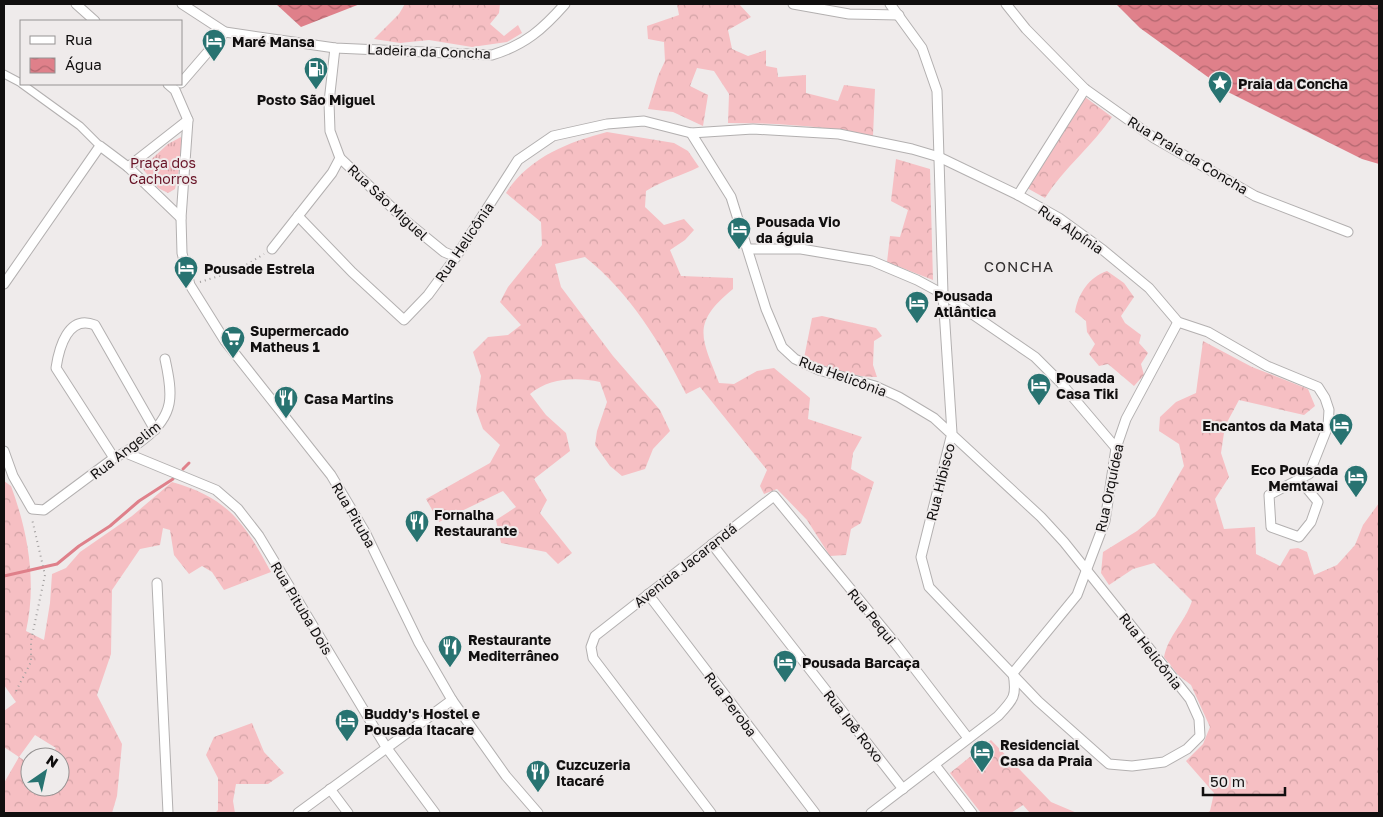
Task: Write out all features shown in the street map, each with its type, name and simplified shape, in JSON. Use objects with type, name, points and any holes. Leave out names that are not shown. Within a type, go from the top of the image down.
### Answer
[{"type":"street","points":[[76,4],[94,20]]},
{"type":"street","points":[[182,4],[225,32],[182,82]]},
{"type":"street","name":"Ladeira da Concha","points":[[225,32],[335,48],[492,55],[515,48],[545,26],[565,4]]},
{"type":"street","points":[[793,4],[849,14],[899,14]]},
{"type":"street","name":"Rua Hibisco","points":[[890,4],[922,48],[932,72],[937,91],[943,294],[952,433],[921,557],[929,586],[1013,672],[1038,701],[1108,764],[1132,766],[1164,762],[1187,749],[1200,736],[1199,719]]},
{"type":"street","name":"Rua Praia da Concha","points":[[1006,4],[1026,29],[1085,89],[1154,138],[1255,196],[1348,232]]},
{"type":"street","name":"Rua São Miguel","points":[[335,48],[329,102],[330,131],[340,158],[406,221],[444,252],[456,257]]},
{"type":"street","points":[[4,74],[20,83]]},
{"type":"street","points":[[23,85],[80,126],[100,146],[128,167],[180,218]]},
{"type":"street","points":[[128,167],[188,120],[179,86]]},
{"type":"street","points":[[1018,195],[1085,89]]},
{"type":"street","name":"Rua Pituba","points":[[188,120],[180,218],[182,253],[190,285],[225,341],[331,475],[365,532],[420,643],[452,700],[506,776],[538,813]]},
{"type":"street","name":"Rua Helicônia","points":[[298,216],[352,272],[404,320],[428,295],[456,257],[518,160],[553,136],[607,124],[644,121],[691,133],[732,197],[766,309],[782,347],[795,359],[819,370],[874,386],[899,397],[934,418],[952,433],[1042,517],[1190,699],[1199,719]]},
{"type":"street","name":"Rua Alpínia","points":[[691,133],[753,129],[839,134],[912,148],[939,157],[1018,195],[1059,218],[1103,250],[1149,288],[1178,322]]},
{"type":"street","points":[[4,284],[100,146]]},
{"type":"street","points":[[272,249],[332,173],[340,158]]},
{"type":"street","points":[[748,249],[801,249],[872,261],[917,280],[943,294],[1035,357],[1060,382],[1116,448]]},
{"type":"street","points":[[114,458],[56,368],[59,348],[68,333],[78,323],[86,322],[95,325],[155,430]]},
{"type":"street","points":[[1178,322],[1208,332],[1267,366],[1318,387],[1325,398],[1329,410],[1328,426],[1310,474],[1268,495],[1271,527],[1298,537],[1311,522],[1318,502],[1300,480]]},
{"type":"street","name":"Rua Orquídea","points":[[1013,672],[1077,595],[1105,521],[1116,448],[1126,419],[1178,322]]},
{"type":"street","name":"Rua Angelim","points":[[32,509],[44,510],[114,458],[126,453],[155,430],[165,419],[170,407],[171,385],[165,360]]},
{"type":"street","points":[[4,451],[13,476],[32,509]]},
{"type":"street","name":"Rua Pituba Dois","points":[[126,453],[216,490],[238,509],[259,536],[386,747],[435,813]]},
{"type":"street","name":"Avenida Jacarandá","points":[[711,813],[593,658],[591,646],[595,636],[774,496]]},
{"type":"street","name":"Rua Pequi","points":[[774,496],[895,643],[968,738]]},
{"type":"street","name":"Rua Ipê Roxo","points":[[712,544],[903,789]]},
{"type":"street","points":[[157,583],[168,813]]},
{"type":"street","name":"Rua Peroba","points":[[648,594],[815,813]]},
{"type":"street","points":[[872,813],[998,716],[1012,702],[1016,692],[1013,672]]},
{"type":"street","points":[[298,813],[452,700]]},
{"type":"street","points":[[935,765],[972,813]]},
{"type":"street","points":[[330,789],[348,813]]},
{"type":"path","points":[[190,285],[238,270],[272,249]]},
{"type":"path","points":[[16,691],[31,662],[31,642],[45,575],[32,522],[32,509]]},
{"type":"green space","points":[[405,4],[500,4],[499,13],[490,24],[504,36],[518,25],[522,33],[507,42],[472,47],[429,40],[400,43],[374,39],[399,14]]},
{"type":"green space","points":[[677,4],[739,4],[751,17],[728,30],[732,49],[748,56],[766,50],[766,66],[777,68],[778,77],[806,75],[806,93],[838,101],[844,85],[875,89],[873,136],[801,126],[728,123],[729,94],[714,71],[697,68],[690,86],[708,95],[703,126],[673,112],[648,109],[658,76],[665,61],[664,42],[648,39],[647,26],[679,15]]},
{"type":"green space","points":[[1085,97],[1112,117],[1045,198],[1027,188]]},
{"type":"green space","points":[[607,132],[674,143],[688,151],[699,167],[646,191],[645,207],[664,225],[684,219],[694,230],[685,240],[670,250],[681,276],[733,278],[733,289],[719,301],[705,322],[705,343],[719,383],[734,384],[757,371],[774,368],[810,398],[808,419],[862,437],[853,453],[851,469],[874,482],[861,523],[851,529],[846,555],[830,556],[807,520],[777,489],[764,494],[760,486],[767,470],[700,387],[686,394],[666,356],[643,319],[616,286],[585,257],[555,264],[561,287],[613,356],[660,410],[670,431],[653,449],[645,469],[622,476],[610,466],[595,445],[597,431],[607,402],[600,382],[563,380],[546,385],[530,394],[546,415],[566,433],[570,451],[534,479],[547,500],[540,513],[572,553],[558,564],[546,552],[501,543],[496,520],[516,507],[503,491],[439,522],[426,499],[490,463],[500,445],[483,429],[476,410],[481,376],[473,352],[488,337],[508,335],[521,325],[500,302],[508,287],[542,245],[541,222],[506,193],[526,170],[550,153],[564,146]]},
{"type":"green space","name":"Praça dos Cachorros","points":[[181,137],[181,160],[175,189],[168,193],[158,188],[142,168],[168,144]]},
{"type":"green space","points":[[896,159],[930,169],[933,280],[887,262],[890,236],[900,237],[908,210],[891,201]]},
{"type":"green space","points":[[1107,271],[1124,283],[1134,297],[1121,316],[1125,323],[1141,335],[1139,343],[1148,353],[1141,364],[1144,375],[1134,386],[1108,364],[1099,366],[1089,354],[1095,344],[1087,332],[1086,321],[1075,312],[1076,305],[1085,287],[1095,277]]},
{"type":"green space","points":[[822,316],[876,328],[882,336],[874,341],[873,365],[877,377],[849,374],[804,358],[812,318]]},
{"type":"green space","points":[[1203,341],[1252,367],[1308,389],[1315,406],[1304,415],[1239,400],[1225,426],[1221,453],[1229,477],[1215,499],[1224,529],[1255,527],[1256,554],[1280,566],[1290,549],[1298,548],[1307,552],[1314,575],[1337,565],[1355,545],[1363,525],[1379,503],[1379,813],[1207,813],[1210,811],[1214,793],[1186,761],[1203,744],[1210,727],[1191,685],[1178,675],[1164,657],[1169,642],[1192,601],[1154,563],[1133,569],[1109,585],[1101,573],[1103,552],[1137,531],[1155,516],[1184,466],[1179,444],[1159,431],[1160,417],[1176,402],[1196,393]]},
{"type":"green space","points":[[4,481],[11,486],[17,503],[29,557],[31,594],[26,631],[44,640],[50,603],[52,574],[66,568],[80,552],[132,516],[172,482],[191,488],[221,504],[243,526],[271,572],[224,590],[212,572],[202,566],[189,574],[174,555],[170,530],[163,528],[160,545],[140,549],[112,590],[111,654],[97,695],[122,744],[117,796],[112,813],[4,813],[4,783],[19,757],[4,747],[4,711],[16,702],[4,685]]},
{"type":"green space","points":[[252,723],[264,752],[284,773],[268,784],[236,784],[233,801],[235,813],[215,813],[218,810],[218,778],[206,755],[214,737]]},
{"type":"green space","points":[[991,740],[1051,802],[1077,813],[1030,813],[1023,805],[1011,813],[981,813],[950,773]]},
{"type":"water","points":[[276,4],[360,4],[301,27]]},
{"type":"water","points":[[1116,4],[1379,4],[1379,164],[1362,159],[1230,93],[1140,28]]},
{"type":"waterway","points":[[183,469],[189,463]]},
{"type":"waterway","points":[[4,576],[57,564],[79,546],[110,526],[139,501],[173,479]]},
{"type":"place","name":"Maré Mansa","points":[[214,62]]},
{"type":"place","name":"Posto São Miguel","points":[[316,90]]},
{"type":"place","name":"Praia da Concha","points":[[1220,104]]},
{"type":"place","name":"Pousada Vio da águia","points":[[739,250]]},
{"type":"place","name":"Pousade Estrela","points":[[186,289]]},
{"type":"place","name":"Pousada Atlântica","points":[[917,324]]},
{"type":"place","name":"Supermercado Matheus 1","points":[[233,359]]},
{"type":"place","name":"Pousada Casa Tiki","points":[[1039,406]]},
{"type":"place","name":"Casa Martins","points":[[286,419]]},
{"type":"place","name":"Encantos da Mata","points":[[1341,446]]},
{"type":"place","name":"Eco Pousada Memtawai","points":[[1356,498]]},
{"type":"place","name":"Fornalha Restaurante","points":[[417,543]]},
{"type":"place","name":"Restaurante Mediterrâneo","points":[[450,668]]},
{"type":"place","name":"Pousada Barcaça","points":[[785,683]]},
{"type":"place","name":"Buddy's Hostel e Pousada Itacare","points":[[347,742]]},
{"type":"place","name":"Residencial Casa da Praia","points":[[982,773]]},
{"type":"place","name":"Cuzcuzeria Itacaré","points":[[538,793]]},
{"type":"district","name":"CONCHA","points":[[1019,266]]}]
